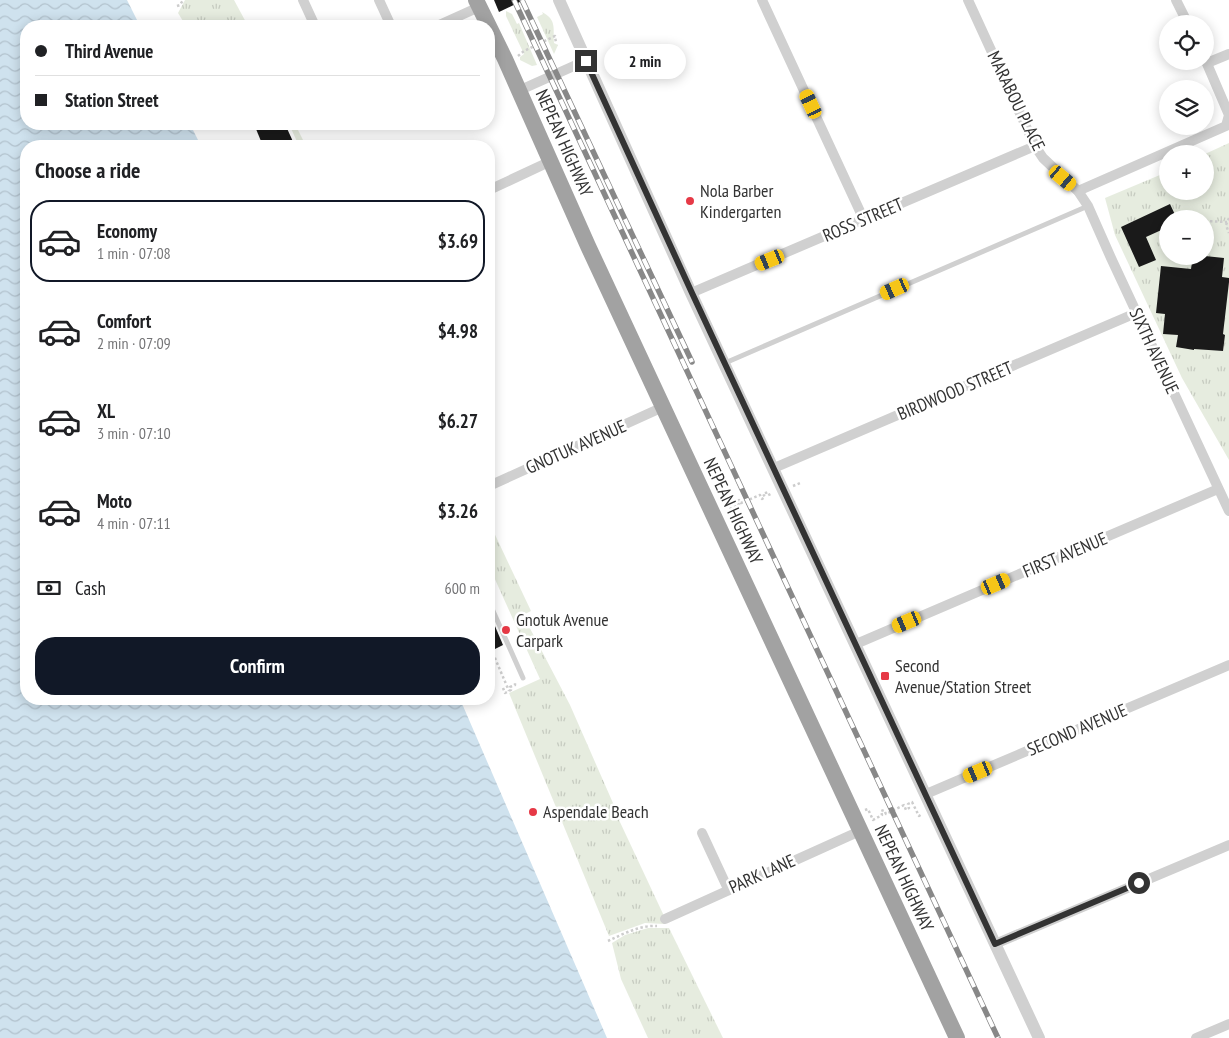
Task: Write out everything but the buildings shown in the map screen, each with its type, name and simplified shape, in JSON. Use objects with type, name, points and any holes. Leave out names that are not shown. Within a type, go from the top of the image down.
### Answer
[{"type":"highway","name":"NEPEAN HIGHWAY","points":[[478,3],[486,20]]},
{"type":"highway","name":"NEPEAN HIGHWAY","points":[[495,40],[588,246],[957,1038]]},
{"type":"street","points":[[303,0],[312,20]]},
{"type":"street","points":[[379,0],[388,20]]},
{"type":"street","points":[[559,0],[692,293],[1039,1038]]},
{"type":"street","points":[[762,0],[864,220]]},
{"type":"street","name":"MARABOU PLACE","points":[[968,0],[1035,146],[1043,158],[1078,191]]},
{"type":"street","points":[[1176,0],[1184,15]]},
{"type":"street","points":[[448,20],[478,3]]},
{"type":"street","points":[[1214,59],[1229,54]]},
{"type":"street","points":[[518,91],[586,61]]},
{"type":"street","points":[[1078,191],[1226,126],[1229,115],[1210,70]]},
{"type":"street","name":"ROSS STREET","points":[[692,293],[1035,146]]},
{"type":"street","points":[[495,187],[551,161]]},
{"type":"street","name":"SIXTH AVENUE","points":[[1078,191],[1088,206],[1229,511]]},
{"type":"street","name":"BIRDWOOD STREET","points":[[774,468],[1136,313]]},
{"type":"street","name":"GNOTUK AVENUE","points":[[495,483],[663,407]]},
{"type":"street","name":"FIRST AVENUE","points":[[856,644],[1218,489]]},
{"type":"street","name":"SECOND AVENUE","points":[[926,794],[1229,665]]},
{"type":"street","name":"PARK LANE","points":[[665,919],[857,823]]},
{"type":"street","points":[[702,833],[728,889]]},
{"type":"street","points":[[995,944],[1229,845]]},
{"type":"street","points":[[1196,1038],[1229,1024]]},
{"type":"lane","points":[[725,363],[1088,206]]},
{"type":"lane","points":[[495,615],[523,678]]},
{"type":"path","points":[[177,6],[183,0]]},
{"type":"path","points":[[517,58],[524,51],[555,36],[556,43]]},
{"type":"path","points":[[1229,218],[1226,225],[1229,233]]},
{"type":"path","points":[[1214,221],[1227,222]]},
{"type":"path","points":[[708,504],[723,498],[729,509],[739,505],[737,501],[740,500],[741,503],[760,496],[762,499],[765,497],[763,494],[768,492],[770,496],[800,483]]},
{"type":"path","points":[[495,658],[509,691]]},
{"type":"path","points":[[509,691],[511,690],[510,687],[515,685],[514,682],[523,678]]},
{"type":"path","points":[[503,688],[505,693],[509,691]]},
{"type":"path","points":[[857,823],[868,809],[873,820],[882,815],[881,811],[884,810],[886,814],[904,805],[906,810],[909,808],[908,804],[912,802],[919,816],[933,809]]},
{"type":"path","points":[[608,941],[622,934],[650,926],[667,926],[665,919]]},
{"type":"green space","points":[[185,0],[234,0],[245,20],[182,20],[178,13]]},
{"type":"green space","points":[[506,11],[512,14],[517,24],[519,23],[537,65],[532,66],[520,60],[520,57],[524,54],[506,16]]},
{"type":"green space","points":[[542,12],[552,21],[554,43],[558,45],[554,54],[537,17],[543,14]]},
{"type":"green space","points":[[292,130],[298,130],[303,140],[296,140]]},
{"type":"green space","points":[[1229,143],[1229,460],[1182,378],[1115,235],[1105,198],[1159,175],[1159,200],[1214,200],[1214,150]]},
{"type":"green space","points":[[495,535],[531,611],[523,615],[570,705],[619,820],[664,916],[664,924],[645,923],[609,936],[509,693],[540,679],[495,579]]},
{"type":"green space","points":[[648,928],[669,928],[723,1038],[648,1038],[621,979],[612,943],[625,935]]},
{"type":"water","points":[[0,0],[127,0],[137,20],[20,20],[20,130],[193,130],[198,140],[20,140],[20,705],[463,705],[607,1038],[0,1038]]},
{"type":"railway","points":[[514,0],[998,1038]]},
{"type":"railway","points":[[522,0],[692,362]]},
{"type":"place","name":"Nola Barber Kindergarten","points":[[690,201]]},
{"type":"place","name":"Gnotuk Avenue Carpark","points":[[506,630]]},
{"type":"place","name":"Second Avenue/Station Street","points":[[885,676]]},
{"type":"place","name":"Aspendale Beach","points":[[533,812]]},
{"type":"route","points":[[586,61],[995,944],[1139,883]]}]
